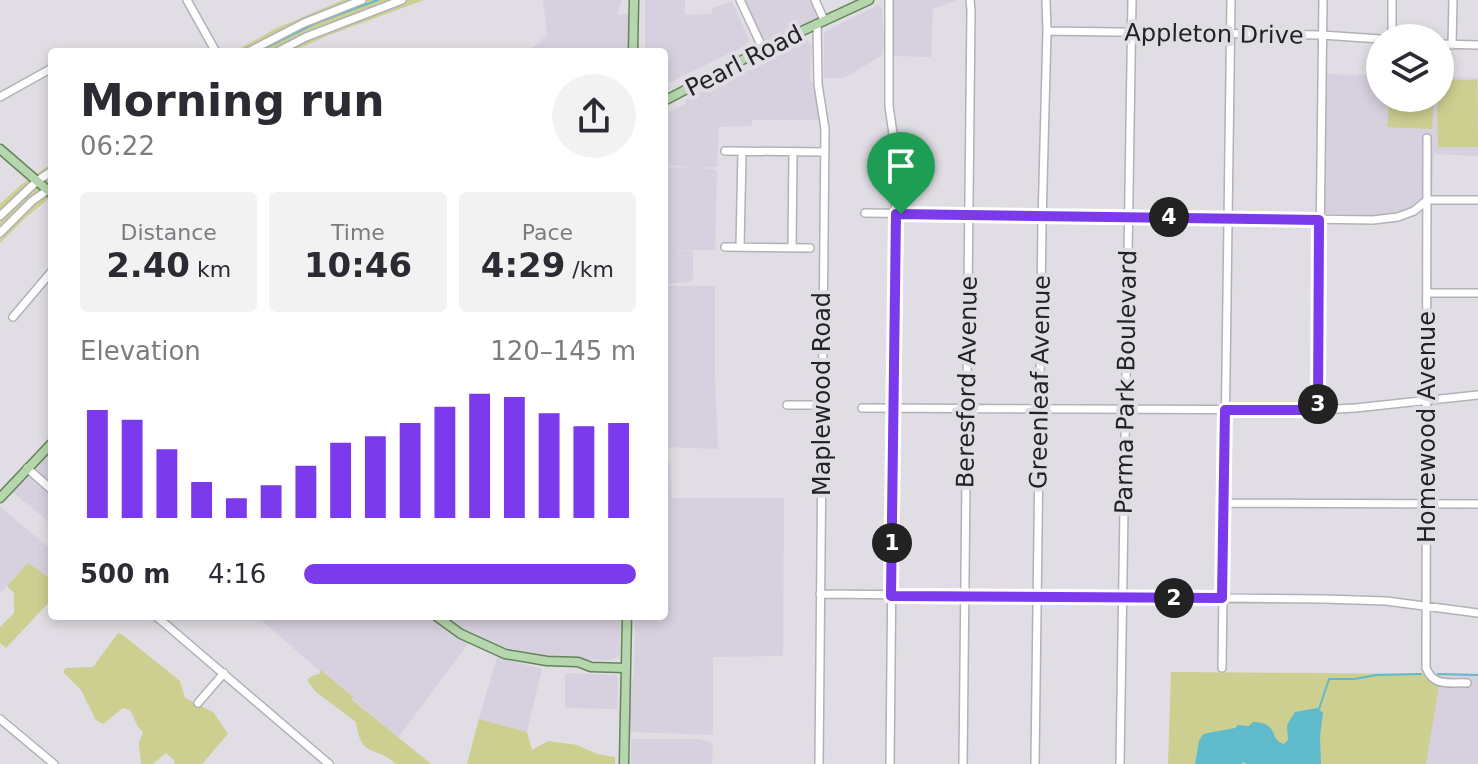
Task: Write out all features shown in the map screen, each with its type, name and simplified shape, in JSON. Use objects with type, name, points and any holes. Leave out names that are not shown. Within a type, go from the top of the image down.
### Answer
[{"type":"main road","points":[[633,48],[634,0]]},
{"type":"main road","name":"Pearl Road","points":[[668,99],[763,49],[869,0]]},
{"type":"main road","points":[[0,149],[48,189]]},
{"type":"main road","points":[[0,498],[48,447]]},
{"type":"main road","points":[[442,620],[461,634],[505,654],[578,662],[591,667],[625,668]]},
{"type":"main road","points":[[624,764],[627,620]]},
{"type":"street","points":[[187,0],[214,48]]},
{"type":"street","points":[[256,48],[304,23],[362,0]]},
{"type":"street","points":[[285,48],[402,0]]},
{"type":"street","points":[[740,0],[763,49]]},
{"type":"street","points":[[815,0],[820,22]]},
{"type":"street","points":[[889,0],[889,106],[896,155],[890,764]]},
{"type":"street","name":"Beresford Avenue","points":[[963,764],[970,0]]},
{"type":"street","name":"Greenleaf Avenue","points":[[1035,764],[1046,0]]},
{"type":"street","name":"Parma Park Boulevard","points":[[1120,764],[1132,0]]},
{"type":"street","points":[[1222,668],[1231,0]]},
{"type":"street","points":[[1318,410],[1323,0]]},
{"type":"street","points":[[1392,0],[1392,24]]},
{"type":"street","points":[[1452,24],[1453,0]]},
{"type":"street","name":"Maplewood Road","points":[[819,764],[825,152],[818,84],[820,22]]},
{"type":"street","name":"Appleton Drive","points":[[1047,31],[1366,38]]},
{"type":"street","points":[[1454,45],[1478,45]]},
{"type":"street","points":[[0,97],[48,70]]},
{"type":"street","name":"Homewood Avenue","points":[[1427,138],[1426,668],[1430,678],[1437,682],[1467,683]]},
{"type":"street","points":[[725,151],[825,152]]},
{"type":"street","points":[[740,247],[742,152]]},
{"type":"street","points":[[792,248],[793,152]]},
{"type":"street","points":[[0,216],[48,174]]},
{"type":"street","points":[[0,233],[32,201],[48,191]]},
{"type":"street","points":[[865,213],[1373,220],[1398,217],[1414,211],[1427,200],[1478,200]]},
{"type":"street","points":[[725,247],[810,248]]},
{"type":"street","points":[[13,317],[48,276]]},
{"type":"street","points":[[1427,293],[1478,293]]},
{"type":"street","points":[[862,408],[1318,410],[1478,395]]},
{"type":"street","points":[[787,405],[822,405]]},
{"type":"street","points":[[27,468],[48,486]]},
{"type":"street","points":[[1223,503],[1478,504]]},
{"type":"street","points":[[820,594],[1324,599],[1386,601],[1478,613]]},
{"type":"street","points":[[161,620],[329,764]]},
{"type":"street","points":[[198,703],[224,673]]},
{"type":"street","points":[[0,719],[54,764]]},
{"type":"shaded area","points":[[543,0],[622,0],[617,15],[630,13],[630,48],[532,48],[547,35]]},
{"type":"shaded area","points":[[645,0],[685,0],[685,15],[711,14],[713,8],[732,1],[749,39],[747,45],[668,83],[668,48],[645,48]]},
{"type":"shaded area","points":[[742,0],[813,0],[821,19],[764,45]]},
{"type":"shaded area","points":[[894,0],[957,0],[933,9],[931,57],[893,56]]},
{"type":"shaded area","points":[[878,5],[882,8],[882,55],[844,78],[824,78],[824,32]]},
{"type":"shaded area","points":[[807,40],[812,46],[810,81],[815,82],[821,120],[753,120],[751,126],[719,127],[717,167],[696,168],[715,169],[717,173],[715,250],[673,250],[693,251],[693,279],[668,284],[668,168],[690,167],[668,164],[668,114],[696,94],[753,69],[785,53],[785,50]]},
{"type":"shaded area","points":[[1324,74],[1366,75],[1366,112],[1454,112],[1454,77],[1478,78],[1478,156],[1434,154],[1432,197],[1404,210],[1377,217],[1323,216]]},
{"type":"shaded area","points":[[668,286],[715,286],[718,449],[668,447]]},
{"type":"shaded area","points":[[48,452],[48,521],[12,492]]},
{"type":"shaded area","points":[[668,462],[672,498],[784,498],[783,656],[713,657],[713,735],[630,732],[630,690],[634,674],[635,620],[668,620]]},
{"type":"shaded area","points":[[0,507],[48,547],[48,577],[15,576],[0,594]]},
{"type":"shaded area","points":[[261,620],[435,620],[468,644],[398,738]]},
{"type":"shaded area","points":[[451,620],[621,620],[620,654],[611,660],[520,654],[480,639]]},
{"type":"shaded area","points":[[497,657],[542,669],[527,732],[479,719]]},
{"type":"shaded area","points":[[565,673],[616,675],[617,709],[565,708]]},
{"type":"shaded area","points":[[1441,674],[1478,674],[1478,764],[1426,764]]},
{"type":"shaded area","points":[[631,739],[699,739],[713,743],[712,764],[631,764]]},
{"type":"green space","points":[[343,0],[424,0],[300,48],[240,48],[279,27]]},
{"type":"green space","points":[[1454,80],[1477,80],[1478,147],[1438,147],[1437,112],[1454,112]]},
{"type":"green space","points":[[1389,112],[1433,112],[1432,129],[1387,127]]},
{"type":"green space","points":[[48,166],[48,199],[0,243],[0,204]]},
{"type":"green space","points":[[28,563],[48,577],[48,603],[6,648],[0,643],[0,627],[14,613],[14,593],[7,586]]},
{"type":"green space","points":[[118,633],[180,681],[185,698],[213,712],[228,734],[202,764],[174,764],[175,761],[166,753],[153,764],[141,764],[139,743],[143,732],[130,710],[123,708],[103,724],[96,720],[81,690],[63,672],[66,668],[93,667]]},
{"type":"green space","points":[[321,670],[353,697],[351,699],[431,764],[396,764],[366,747],[358,734],[356,722],[316,692],[307,680]]},
{"type":"green space","points":[[1171,672],[1441,674],[1426,764],[1168,764]]},
{"type":"green space","points":[[479,719],[527,732],[532,750],[548,741],[577,745],[597,754],[615,757],[615,764],[467,764]]},
{"type":"water","points":[[1317,708],[1323,713],[1321,764],[1195,764],[1203,734],[1238,725],[1249,726],[1253,722],[1262,723],[1271,728],[1276,739],[1284,744],[1288,740],[1287,725],[1295,712]]},
{"type":"waterway","points":[[265,48],[316,23],[378,0]]},
{"type":"waterway","points":[[1319,709],[1329,679],[1421,674]]},
{"type":"waterway","points":[[1438,674],[1478,675]]},
{"type":"route","points":[[896,214],[901,214],[1319,220],[1318,410],[1225,410],[1222,598],[891,596],[896,214]]}]
